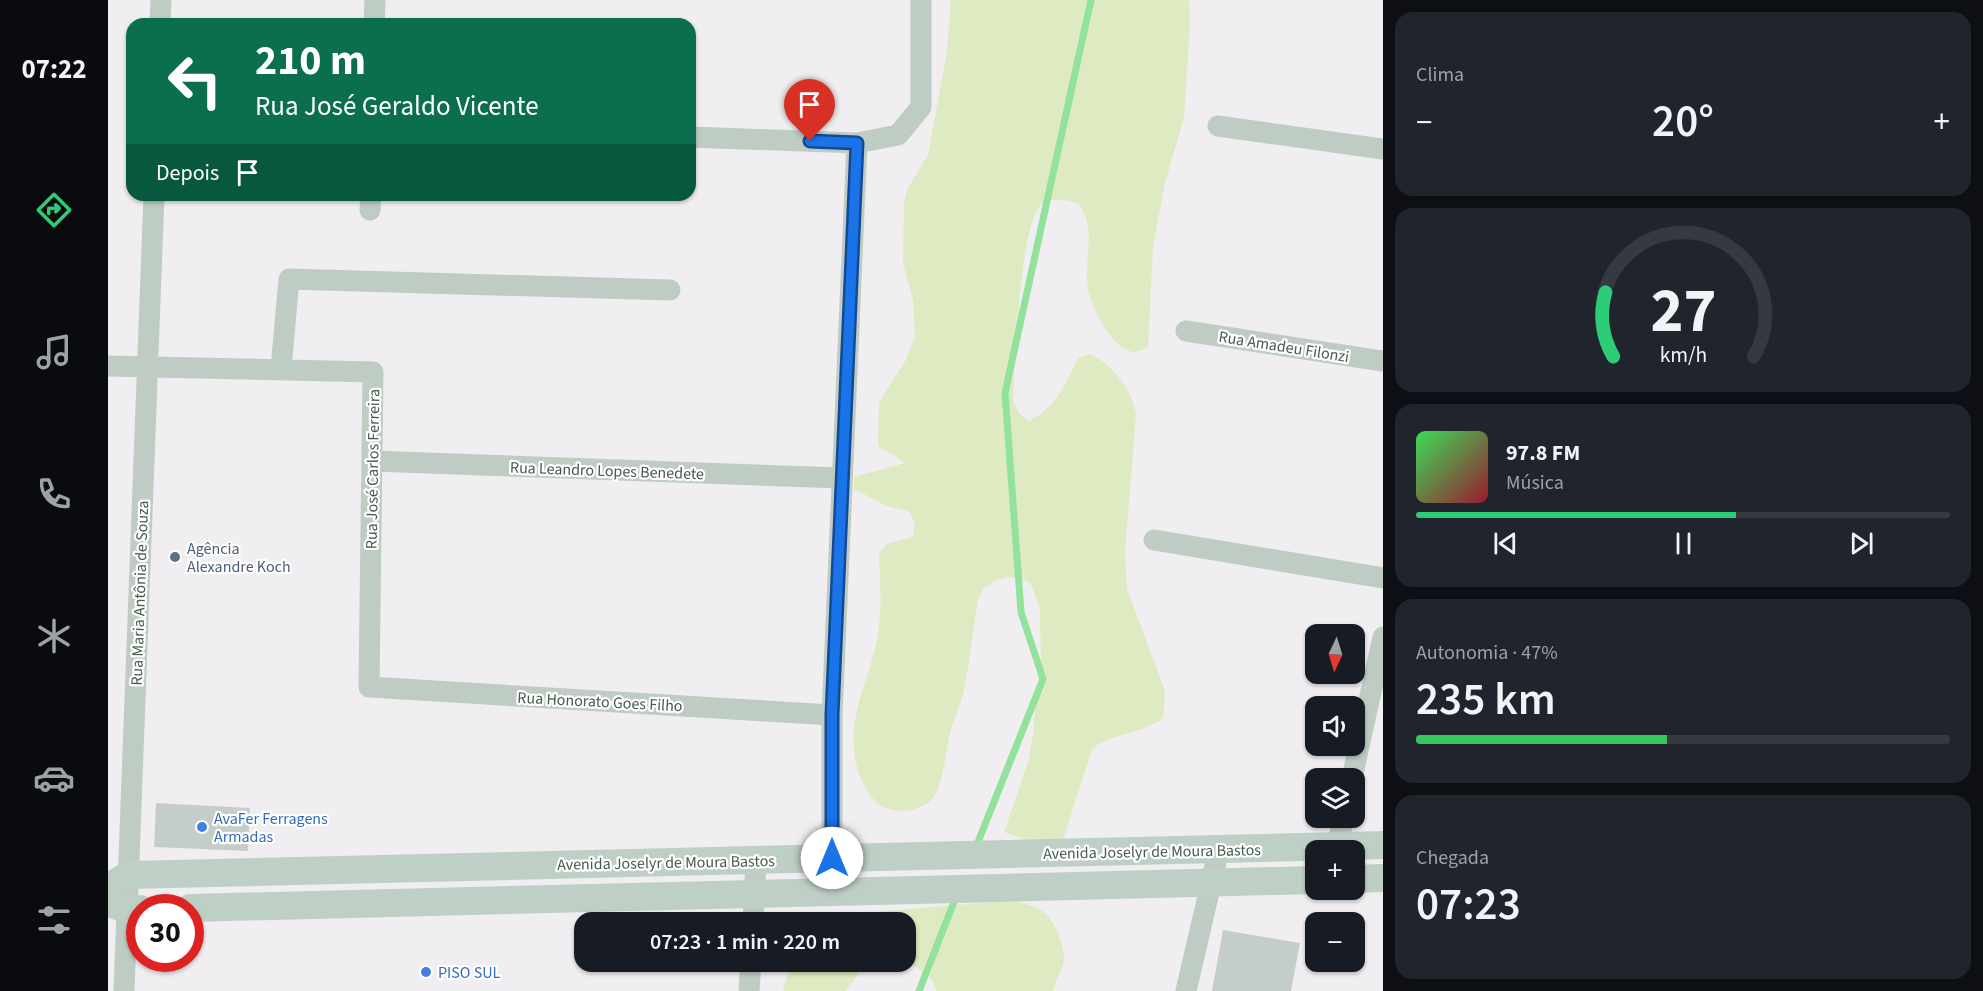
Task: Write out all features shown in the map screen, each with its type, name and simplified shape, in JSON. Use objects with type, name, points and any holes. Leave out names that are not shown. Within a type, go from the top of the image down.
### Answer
[{"type":"main road","name":"Avenida Joselyr de Moura Bastos","points":[[1365,846],[1383,845]]},
{"type":"main road","name":"Avenida Joselyr de Moura Bastos","points":[[118,881],[518,866],[1305,848]]},
{"type":"main road","points":[[518,866],[521,900]]},
{"type":"main road","points":[[1365,879],[1383,878]]},
{"type":"main road","name":"Avenida Joselyr de Moura Bastos","points":[[204,908],[1305,880]]},
{"type":"street","points":[[160,18],[161,0]]},
{"type":"street","points":[[375,0],[375,18]]},
{"type":"street","points":[[696,137],[857,143],[898,135],[921,107],[921,0]]},
{"type":"street","points":[[1218,126],[1383,149]]},
{"type":"street","points":[[832,858],[832,715],[857,143]]},
{"type":"street","name":"Rua Maria Antônia de Souza","points":[[124,991],[125,907],[118,881],[147,368],[154,201]]},
{"type":"street","points":[[281,369],[289,279],[670,290]]},
{"type":"street","name":"Rua Amadeu Filonzi","points":[[1186,331],[1383,361]]},
{"type":"street","name":"Rua José Carlos Ferreira","points":[[108,366],[373,372],[369,687]]},
{"type":"street","name":"Rua Leandro Lopes Benedete","points":[[372,461],[842,478]]},
{"type":"street","points":[[1154,540],[1383,578]]},
{"type":"street","points":[[1354,768],[1383,638]]},
{"type":"street","name":"Rua Honorato Goes Filho","points":[[369,687],[832,715]]},
{"type":"street","points":[[1186,991],[1219,849]]},
{"type":"street","points":[[754,912],[756,860]]},
{"type":"street","points":[[749,991],[750,972]]},
{"type":"green space","points":[[951,0],[1189,0],[1190,25],[1184,117],[1165,183],[1153,246],[1148,347],[1137,352],[1127,350],[1111,337],[1098,317],[1088,289],[1089,234],[1084,213],[1078,203],[1056,199],[1043,203],[1035,215],[1028,236],[1023,264],[1013,401],[1019,413],[1029,421],[1047,409],[1059,394],[1078,358],[1090,354],[1113,371],[1131,396],[1136,415],[1125,551],[1127,589],[1165,691],[1163,718],[1145,728],[1108,739],[1092,749],[1063,840],[1026,840],[1004,832],[1028,762],[1033,736],[1036,692],[1041,674],[1040,609],[1032,586],[1022,578],[1009,577],[996,580],[984,588],[978,599],[963,694],[950,732],[940,781],[931,800],[918,808],[903,811],[882,806],[865,788],[858,771],[855,754],[855,720],[880,621],[879,553],[887,544],[913,537],[915,524],[910,512],[887,506],[854,489],[854,477],[905,463],[878,446],[879,402],[906,360],[915,335],[913,300],[903,263],[904,202],[908,188],[928,155],[947,52]]},
{"type":"green space","points":[[1007,901],[1027,904],[1042,911],[1058,932],[1063,950],[1063,965],[1053,991],[937,991],[931,978],[916,967],[916,912],[874,912]]},
{"type":"green space","points":[[788,972],[860,972],[845,991],[783,991]]},
{"type":"building","name":"AvaFer Ferragens Armadas","points":[[156,803],[250,808],[248,851],[154,847]]},
{"type":"building","points":[[1223,930],[1300,943],[1291,991],[1212,991]]},
{"type":"waterway","points":[[976,847],[1043,679],[1021,612],[1005,393],[1091,0]]},
{"type":"waterway","points":[[919,991],[956,897]]},
{"type":"place","name":"Agência Alexandre Koch","points":[[175,557]]},
{"type":"place","name":"AvaFer Ferragens Armadas","points":[[202,827]]},
{"type":"place","name":"PISO SUL","points":[[426,972]]},
{"type":"route","points":[[810,141],[857,143],[832,715],[832,858]]}]
